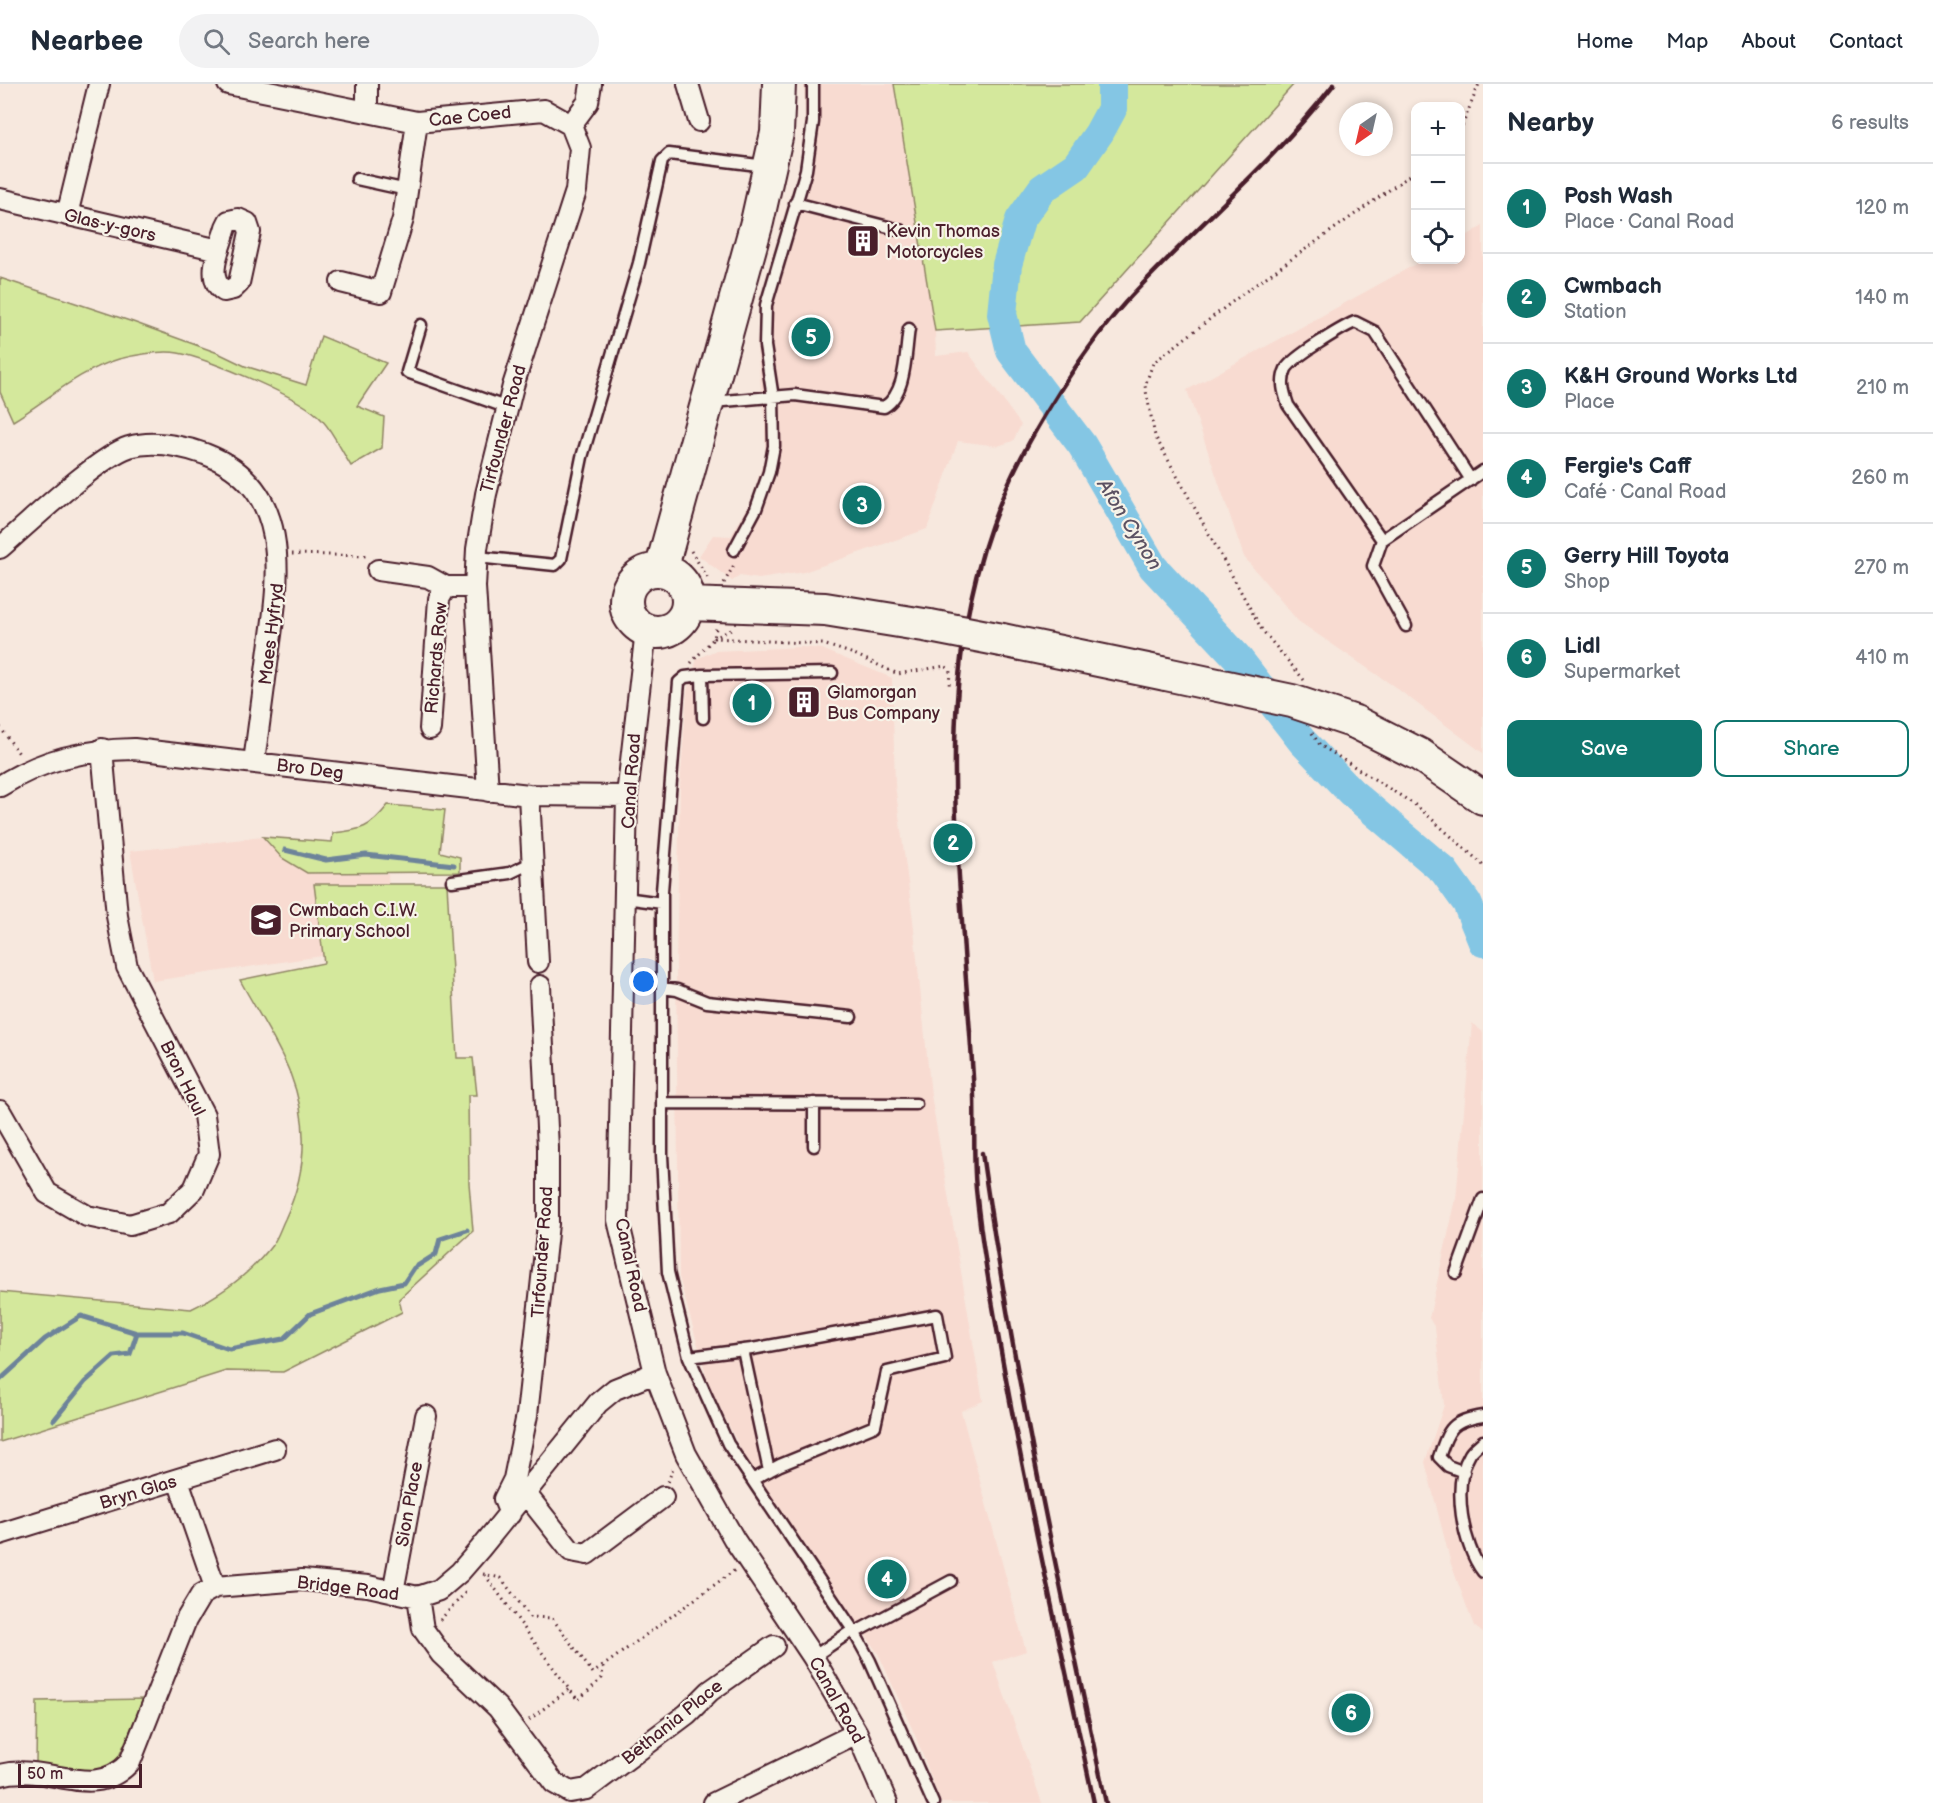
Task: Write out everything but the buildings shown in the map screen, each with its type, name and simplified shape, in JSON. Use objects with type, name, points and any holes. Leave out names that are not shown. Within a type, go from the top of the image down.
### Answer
[{"type":"main road","points":[[661,570],[757,222],[777,133],[779,84]]},
{"type":"main road","points":[[661,570],[678,578],[684,585],[689,604],[681,622],[674,628],[655,633],[646,630],[631,617],[627,608],[628,589],[641,574],[661,570]]},
{"type":"main road","points":[[689,604],[825,609],[1002,640],[1292,700],[1355,722],[1420,755],[1483,798]]},
{"type":"street","points":[[67,216],[99,84]]},
{"type":"street","name":"Cae Coed","points":[[228,84],[273,89],[417,122],[544,110],[571,125]]},
{"type":"street","points":[[366,110],[367,84]]},
{"type":"street","points":[[571,125],[588,102],[591,84]]},
{"type":"street","points":[[688,84],[699,121]]},
{"type":"street","points":[[342,282],[381,292],[403,219],[417,122]]},
{"type":"street","name":"Tirfounder Road","points":[[488,790],[475,587],[477,557],[486,494],[508,408],[576,191],[580,148],[571,125]]},
{"type":"street","name":"Glas-y-gors","points":[[0,199],[219,250]]},
{"type":"street","name":"Maes Hyfryd","points":[[0,548],[101,463],[128,447],[157,444],[192,449],[226,462],[259,493],[274,529],[278,583],[254,762]]},
{"type":"street","points":[[378,570],[428,577],[446,587],[475,587]]},
{"type":"street","name":"Richards Row","points":[[430,729],[439,599],[446,587]]},
{"type":"street","name":"Canal Road","points":[[646,630],[627,796],[618,1220],[656,1373],[686,1454],[748,1560],[813,1657],[857,1733],[887,1803]]},
{"type":"street","name":"Bro Deg","points":[[0,786],[30,768],[102,750],[134,749],[529,795],[627,796]]},
{"type":"street","name":"Bron Haul","points":[[0,1111],[47,1193],[87,1216],[119,1223],[130,1225],[169,1213],[194,1189],[209,1154],[204,1115],[127,967],[117,916],[102,750]]},
{"type":"street","points":[[529,795],[538,962]]},
{"type":"street","name":"Tirfounder Road","points":[[510,1514],[504,1499],[514,1479],[527,1415],[548,1224],[548,1148],[540,986]]},
{"type":"street","name":"Bridge Road","points":[[214,1587],[302,1580],[368,1586],[418,1597],[439,1590],[460,1572],[510,1514],[598,1403],[615,1389],[656,1373]]},
{"type":"street","name":"Sion Place","points":[[393,1593],[426,1416]]},
{"type":"street","name":"Bryn Glas","points":[[0,1534],[275,1449]]},
{"type":"street","points":[[0,1775],[27,1773],[78,1788],[98,1787],[118,1780],[130,1762],[186,1620],[201,1595],[214,1587],[178,1480]]},
{"type":"street","points":[[526,1494],[571,1551],[586,1554],[663,1497]]},
{"type":"street","name":"Bethania Place","points":[[418,1597],[423,1629],[441,1654],[498,1708],[554,1783],[570,1792],[587,1789],[687,1714],[710,1691],[774,1646]]},
{"type":"street","points":[[714,1803],[857,1733]]},
{"type":"lane","points":[[734,550],[756,509],[769,472],[774,446],[772,398],[765,346],[766,305],[808,161],[813,122],[813,84]]},
{"type":"lane","points":[[477,557],[555,564],[561,559],[582,457],[639,263],[662,160],[669,154],[769,166]]},
{"type":"lane","points":[[357,179],[407,190]]},
{"type":"lane","points":[[795,203],[900,230]]},
{"type":"lane","points":[[1382,540],[1288,405],[1282,386],[1287,368],[1337,330],[1355,322],[1375,332],[1471,480]]},
{"type":"lane","points":[[421,325],[407,372],[508,408]]},
{"type":"lane","points":[[706,403],[795,395],[884,407],[894,400],[899,390],[909,329]]},
{"type":"lane","points":[[1406,626],[1373,566],[1382,540],[1483,471]]},
{"type":"lane","points":[[832,673],[702,675],[685,677],[679,682],[662,903],[662,1155],[668,1272],[689,1357],[728,1444],[870,1661],[933,1803]]},
{"type":"lane","points":[[702,675],[703,718]]},
{"type":"lane","points":[[452,880],[510,873],[533,862]]},
{"type":"lane","points":[[625,898],[662,903]]},
{"type":"lane","points":[[662,988],[673,988],[706,1002],[851,1017]]},
{"type":"lane","points":[[663,1103],[915,1104]]},
{"type":"lane","points":[[814,1103],[814,1146]]},
{"type":"lane","points":[[1456,1273],[1483,1199]]},
{"type":"lane","points":[[689,1357],[747,1350],[937,1315],[945,1358],[888,1372],[875,1426],[752,1479]]},
{"type":"lane","points":[[747,1350],[769,1471]]},
{"type":"lane","points":[[1464,1472],[1448,1467],[1439,1457],[1447,1434],[1461,1419],[1483,1416]]},
{"type":"lane","points":[[1483,1441],[1469,1455],[1461,1484],[1462,1526],[1483,1572]]},
{"type":"lane","points":[[813,1657],[853,1632],[951,1581]]},
{"type":"path","points":[[1465,121],[1479,84]]},
{"type":"path","points":[[1305,687],[1303,677],[1262,630],[1155,436],[1145,386],[1153,363],[1245,292],[1411,175]]},
{"type":"path","points":[[276,554],[369,555],[378,570]]},
{"type":"path","points":[[741,628],[724,632],[714,638],[823,644],[854,654],[898,674],[945,666],[950,670],[949,688]]},
{"type":"path","points":[[0,727],[30,768]]},
{"type":"path","points":[[1310,730],[1320,745],[1417,806],[1483,865]]},
{"type":"path","points":[[476,1582],[484,1574],[490,1558],[480,1549]]},
{"type":"path","points":[[484,1574],[501,1578],[530,1617],[552,1618],[593,1673],[748,1560]]},
{"type":"path","points":[[484,1574],[578,1700],[602,1678],[603,1666]]},
{"type":"path","points":[[427,1634],[468,1591]]},
{"type":"path","points":[[515,1730],[570,1689]]},
{"type":"shaded area","points":[[804,84],[894,84],[935,331],[936,356],[968,352],[1021,425],[1013,441],[998,446],[958,441],[927,529],[804,572],[759,579],[740,576],[732,581],[699,556],[713,535],[731,536],[752,499],[765,456],[765,426],[757,349],[760,299],[800,166],[805,129]]},
{"type":"shaded area","points":[[1483,226],[1483,753],[1395,687],[1298,621],[1244,557],[1187,390],[1416,264],[1465,264],[1465,237]]},
{"type":"shaded area","points":[[802,647],[822,649],[892,678],[895,785],[913,920],[931,1095],[983,1401],[961,1411],[1026,1651],[993,1662],[1042,1803],[941,1803],[915,1735],[879,1655],[744,1456],[709,1385],[679,1277],[676,963],[680,787],[687,691],[697,659],[714,651]]},
{"type":"shaded area","name":"Cwmbach C.I.W. Primary School","points":[[263,837],[282,858],[307,873],[388,874],[392,959],[324,963],[322,956],[153,981],[130,851]]},
{"type":"shaded area","points":[[1472,1023],[1483,1032],[1483,1633],[1474,1626],[1451,1564],[1425,1462],[1444,1405],[1435,1328],[1429,1318],[1456,1199]]},
{"type":"green space","points":[[894,84],[1294,84],[1080,322],[935,331]]},
{"type":"green space","points":[[0,278],[133,322],[218,353],[245,366],[306,385],[321,336],[386,363],[357,406],[384,417],[382,448],[351,466],[326,425],[312,411],[254,380],[210,362],[171,352],[141,355],[104,364],[77,378],[13,421],[0,392]]},
{"type":"green space","points":[[388,805],[445,810],[440,852],[460,857],[460,872],[307,873],[282,858],[263,837],[332,842],[333,833],[351,831],[365,826],[376,819]]},
{"type":"green space","points":[[314,884],[447,884],[457,1058],[473,1058],[477,1095],[468,1095],[469,1183],[473,1231],[399,1299],[402,1312],[283,1372],[226,1371],[0,1442],[0,1292],[191,1309],[236,1281],[256,1264],[275,1241],[298,1183],[303,1128],[296,1091],[285,1061],[240,980],[324,963]]},
{"type":"green space","points":[[144,1699],[116,1763],[100,1776],[64,1776],[36,1763],[37,1701]]},
{"type":"waterway","name":"Afon Cynon","points":[[1112,84],[1112,109],[1099,133],[1076,166],[1042,189],[1020,220],[1007,265],[1002,314],[1011,351],[1082,445],[1153,567],[1236,656],[1302,741],[1351,792],[1444,871],[1467,903],[1483,942]]},
{"type":"waterway","points":[[285,850],[326,860],[366,855],[454,865]]},
{"type":"waterway","points":[[0,1380],[45,1339],[81,1316],[137,1333],[183,1333],[229,1349],[284,1339],[310,1314],[380,1288],[404,1283],[414,1268],[436,1254],[440,1239],[467,1230]]},
{"type":"waterway","points":[[54,1420],[85,1382],[114,1356],[130,1354],[137,1333]]},
{"type":"railway","points":[[1094,1803],[1015,1428],[989,1282],[976,1189],[973,1080],[955,786],[960,670],[968,612],[982,554],[1014,471],[1043,417],[1079,362],[1134,293],[1287,139],[1334,84]]},
{"type":"railway","points":[[982,1153],[1023,1398],[1106,1803]]},
{"type":"place","name":"Kevin Thomas Motorcycles","points":[[863,241]]},
{"type":"place","name":"Gerry Hill Toyota","points":[[811,337]]},
{"type":"place","name":"K&H Ground Works Ltd","points":[[862,505]]},
{"type":"place","name":"Glamorgan Bus Company","points":[[804,702]]},
{"type":"place","name":"Posh Wash","points":[[752,703]]},
{"type":"place","name":"Cwmbach","points":[[953,843]]},
{"type":"place","name":"Cwmbach C.I.W. Primary School","points":[[266,920]]},
{"type":"place","name":"Fergie's Caff","points":[[887,1579]]},
{"type":"place","name":"Lidl","points":[[1351,1713]]}]
